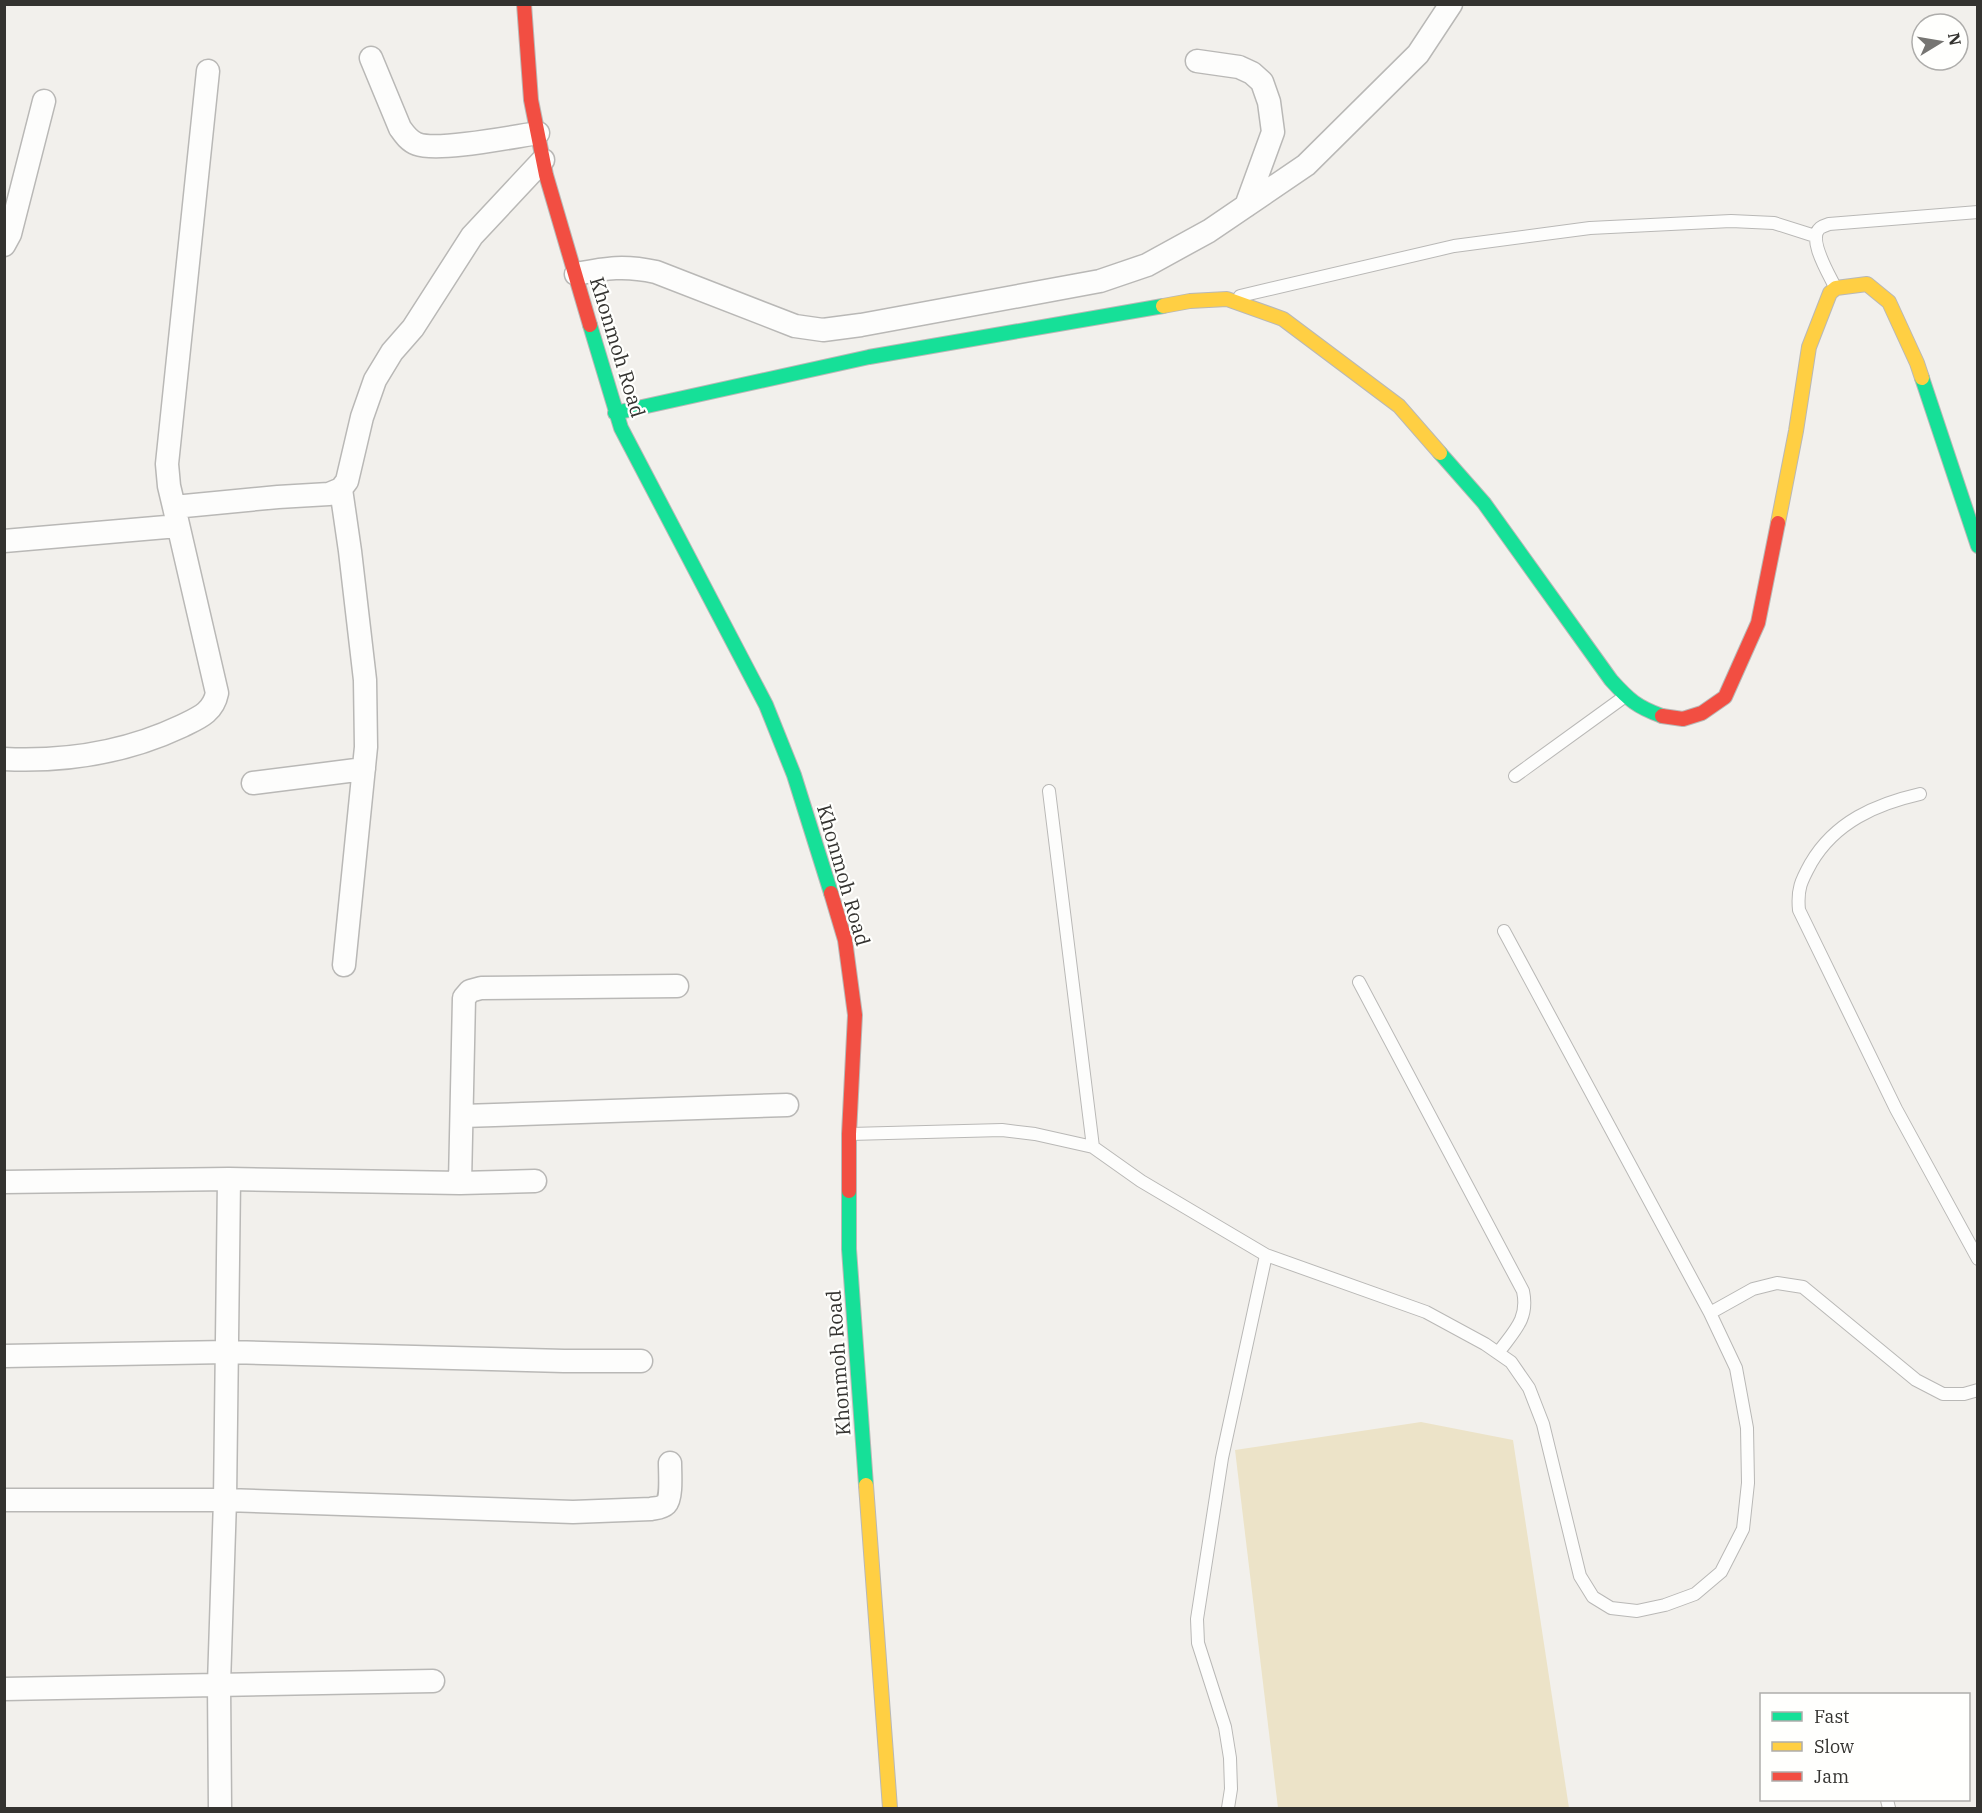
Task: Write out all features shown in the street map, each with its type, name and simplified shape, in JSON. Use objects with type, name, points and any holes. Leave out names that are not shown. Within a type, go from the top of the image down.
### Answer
[{"type":"street","name":"Khonmoh Road","points":[[524,4],[531,100],[546,175],[615,413],[766,705],[794,775],[845,940],[855,1015],[849,1134],[849,1249],[890,1809]]},
{"type":"street","points":[[576,274],[609,267],[632,267],[656,272],[795,326],[823,330],[1100,281],[1146,265],[1209,231],[1306,165],[1418,54],[1451,4]]},
{"type":"street","points":[[371,58],[400,128],[406,138],[415,143],[444,146],[538,133]]},
{"type":"street","points":[[1197,61],[1239,67],[1252,73],[1262,82],[1269,102],[1273,132],[1246,206]]},
{"type":"street","points":[[4,759],[58,758],[131,747],[203,716],[210,711],[215,702],[217,693],[169,486],[167,464],[208,71]]},
{"type":"street","points":[[4,245],[10,234],[44,101]]},
{"type":"street","points":[[4,541],[176,517],[287,496],[329,494],[341,489],[347,480],[362,417],[375,380],[392,352],[413,328],[472,236],[543,160]]},
{"type":"street","points":[[615,413],[868,357],[1190,301],[1227,299],[1283,319],[1399,406],[1484,503],[1611,680],[1625,696],[1640,708],[1666,718],[1683,719],[1702,713],[1725,697],[1758,623],[1796,431],[1809,347],[1830,293],[1836,288],[1867,284],[1889,302],[1917,363],[1977,546]]},
{"type":"street","points":[[341,489],[365,681],[366,747],[344,965]]},
{"type":"street","points":[[253,783],[364,769]]},
{"type":"street","points":[[460,1182],[464,998],[470,991],[481,988],[677,986]]},
{"type":"street","points":[[463,1116],[787,1105]]},
{"type":"street","points":[[220,1809],[219,1684],[228,1352],[229,1179]]},
{"type":"street","points":[[4,1182],[229,1179],[535,1181]]},
{"type":"street","points":[[4,1356],[228,1352],[641,1361]]},
{"type":"street","points":[[4,1500],[225,1500],[573,1512],[651,1509],[666,1504],[669,1498],[670,1463]]},
{"type":"street","points":[[4,1689],[433,1681]]},
{"type":"lane","points":[[1836,288],[1817,249],[1815,236],[1819,228],[1829,224],[1977,212]]},
{"type":"lane","points":[[1227,299],[1454,246],[1590,228],[1731,221],[1774,223],[1815,236]]},
{"type":"lane","points":[[1515,776],[1625,696]]},
{"type":"lane","points":[[1049,791],[1094,1147]]},
{"type":"lane","points":[[1920,794],[1884,804],[1857,816],[1836,832],[1818,851],[1802,879],[1797,893],[1799,910],[1896,1109],[1977,1259]]},
{"type":"lane","points":[[849,1134],[1002,1130],[1035,1134],[1094,1147],[1141,1181],[1266,1255],[1426,1312],[1485,1344],[1511,1362],[1529,1388],[1544,1424],[1580,1576],[1593,1597],[1611,1608],[1637,1611],[1665,1605],[1695,1594],[1721,1572],[1743,1529],[1748,1483],[1747,1428],[1736,1368],[1710,1313],[1504,931]]},
{"type":"lane","points":[[1359,982],[1523,1291],[1526,1304],[1522,1320],[1498,1353]]},
{"type":"lane","points":[[1228,1809],[1231,1789],[1230,1758],[1225,1727],[1198,1643],[1197,1619],[1222,1458],[1266,1255]]},
{"type":"lane","points":[[1710,1313],[1753,1289],[1777,1282],[1803,1287],[1916,1380],[1943,1394],[1964,1394],[1977,1390]]},
{"type":"shaded area","points":[[1421,1422],[1513,1440],[1569,1808],[1278,1808],[1235,1450]]},
{"type":"traffic: fast","points":[[615,413],[869,357],[1163,306]]},
{"type":"traffic: fast","points":[[590,325],[621,428],[766,705],[794,775],[831,893]]},
{"type":"traffic: fast","points":[[1922,378],[1978,546]]},
{"type":"traffic: fast","points":[[1440,453],[1484,503],[1611,680],[1634,702],[1662,716]]},
{"type":"traffic: fast","points":[[849,1191],[849,1249],[866,1485]]},
{"type":"traffic: slow","points":[[1778,523],[1809,347],[1830,293],[1836,288],[1867,284],[1889,302],[1922,378]]},
{"type":"traffic: slow","points":[[1163,306],[1190,301],[1227,299],[1283,319],[1399,406],[1440,453]]},
{"type":"traffic: slow","points":[[866,1485],[890,1808]]},
{"type":"traffic: jam","points":[[524,4],[531,100],[546,175],[590,325]]},
{"type":"traffic: jam","points":[[1662,716],[1683,719],[1702,713],[1725,697],[1758,623],[1778,523]]},
{"type":"traffic: jam","points":[[831,893],[845,940],[855,1015],[849,1134],[849,1191]]}]
